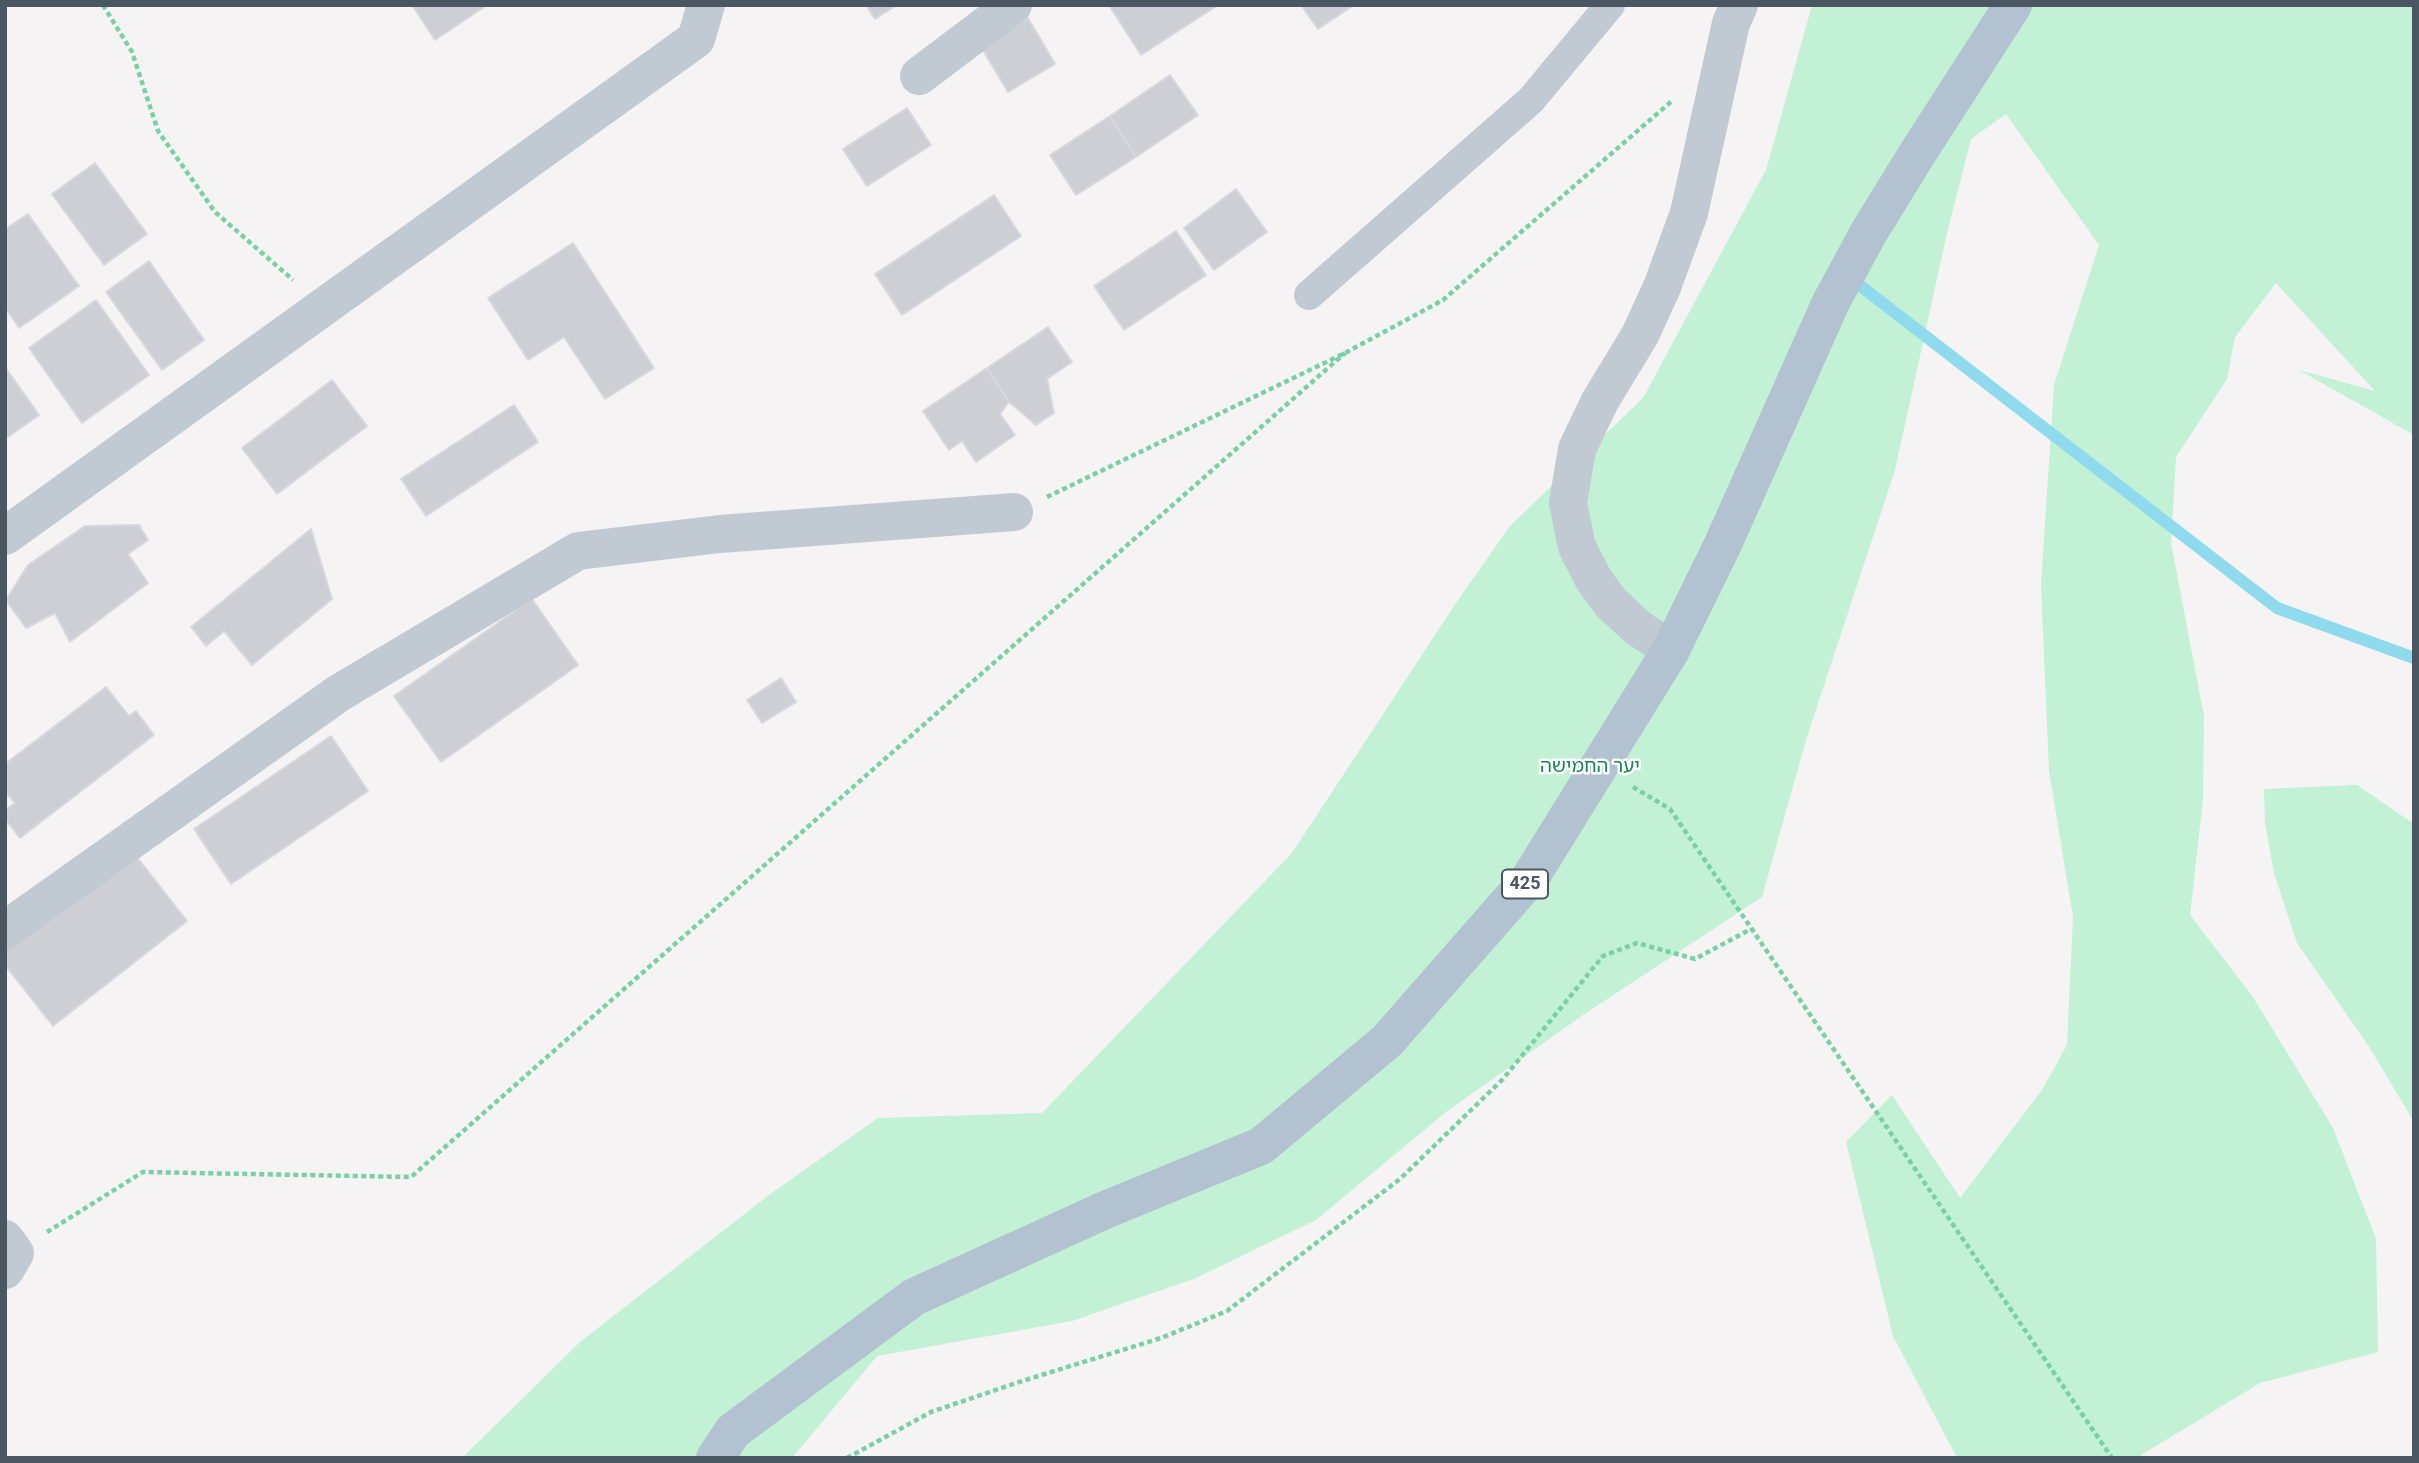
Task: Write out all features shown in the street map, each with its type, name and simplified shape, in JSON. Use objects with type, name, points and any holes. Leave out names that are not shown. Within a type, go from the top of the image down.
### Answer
[{"type":"main road","name":"425","points":[[715,1458],[733,1431],[914,1297],[1105,1210],[1261,1146],[1396,1031],[1530,878],[1671,650],[1723,544],[1831,302],[1917,153],[2013,5]]},
{"type":"street","points":[[5,536],[696,39],[706,5]]},
{"type":"street","points":[[919,76],[1013,5]]},
{"type":"street","points":[[1309,295],[1531,100],[1610,5]]},
{"type":"street","points":[[1671,650],[1638,628],[1611,603],[1594,580],[1577,547],[1569,503],[1577,449],[1600,401],[1640,335],[1662,287],[1684,225],[1731,23],[1738,5]]},
{"type":"street","points":[[5,930],[31,909],[340,693],[578,551],[720,534],[1014,512]]},
{"type":"path","points":[[103,5],[132,52],[158,131],[215,212],[322,306]]},
{"type":"path","points":[[1014,512],[1345,354],[1443,300],[1659,111],[1685,92],[1718,79]]},
{"type":"path","points":[[8,1254],[143,1172],[411,1177],[1345,354]]},
{"type":"path","points":[[1600,766],[1670,809],[2112,1458]]},
{"type":"path","points":[[847,1458],[931,1412],[1161,1338],[1227,1311],[1400,1179],[1503,1079],[1603,956],[1637,943],[1695,960],[1751,929]]},
{"type":"green space","name":"יער החמישה","points":[[1812,5],[2414,5],[2414,435],[2299,370],[2375,391],[2276,283],[2235,337],[2227,379],[2176,457],[2171,543],[2204,716],[2203,799],[2190,915],[2253,997],[2333,1128],[2376,1239],[2378,1352],[2260,1383],[2141,1455],[2142,1458],[1957,1458],[1893,1336],[1846,1142],[1892,1095],[1960,1198],[2042,1090],[2067,1045],[2073,917],[2049,771],[2041,585],[2054,385],[2099,245],[2006,114],[1971,139],[1947,233],[1895,470],[1806,740],[1762,897],[1583,1015],[1446,1112],[1316,1220],[1196,1278],[1072,1321],[877,1356],[792,1458],[462,1458],[580,1342],[769,1195],[878,1118],[1042,1113],[1292,853],[1456,603],[1510,526],[1643,398],[1766,170]]},
{"type":"green space","points":[[2357,785],[2414,824],[2414,1122],[2370,1048],[2297,943],[2274,873],[2265,824],[2264,789]]},
{"type":"building","points":[[412,5],[487,5],[435,40]]},
{"type":"building","points":[[866,5],[897,5],[875,19]]},
{"type":"building","points":[[1109,5],[1218,5],[1141,55]]},
{"type":"building","points":[[1301,5],[1354,5],[1318,29]]},
{"type":"building","points":[[1028,18],[1055,64],[1008,92],[981,47]]},
{"type":"building","points":[[1170,75],[1198,115],[1136,157],[1110,116]]},
{"type":"building","points":[[907,108],[931,145],[867,186],[843,149]]},
{"type":"building","points":[[1110,116],[1136,157],[1076,195],[1050,155]]},
{"type":"building","points":[[95,163],[147,234],[104,265],[52,194]]},
{"type":"building","points":[[1236,189],[1267,232],[1214,270],[1184,228]]},
{"type":"building","points":[[994,195],[1021,236],[902,315],[875,274]]},
{"type":"building","points":[[28,214],[79,286],[19,328],[5,307],[5,229]]},
{"type":"building","points":[[1176,231],[1206,275],[1124,330],[1094,286]]},
{"type":"building","points":[[573,243],[654,368],[605,399],[564,337],[528,360],[488,298]]},
{"type":"building","points":[[149,261],[204,340],[162,370],[106,292]]},
{"type":"building","points":[[96,300],[149,375],[82,423],[29,348]]},
{"type":"building","points":[[1048,327],[1072,362],[1047,379],[1054,413],[1036,425],[1009,402],[987,368]]},
{"type":"building","points":[[5,367],[39,415],[5,439]]},
{"type":"building","points":[[987,368],[1009,402],[1000,414],[1015,435],[976,462],[962,441],[949,450],[923,411]]},
{"type":"building","points":[[332,380],[367,426],[277,494],[242,448]]},
{"type":"building","points":[[514,405],[538,442],[426,516],[401,479]]},
{"type":"building","points":[[139,525],[148,540],[128,554],[148,583],[70,642],[55,613],[26,628],[6,600],[28,565],[85,526]]},
{"type":"building","points":[[311,529],[332,599],[252,665],[224,631],[206,646],[191,627]]},
{"type":"building","points":[[532,599],[578,665],[441,762],[394,696]]},
{"type":"building","points":[[781,678],[796,702],[762,723],[747,700]]},
{"type":"building","points":[[106,687],[129,716],[136,711],[154,735],[20,838],[5,819],[5,810],[15,803],[5,791],[5,764]]},
{"type":"building","points":[[331,736],[368,791],[231,884],[194,829]]},
{"type":"building","points":[[129,847],[187,921],[53,1026],[5,965],[5,944]]},
{"type":"waterway","points":[[1849,277],[2277,608],[2414,658]]}]
